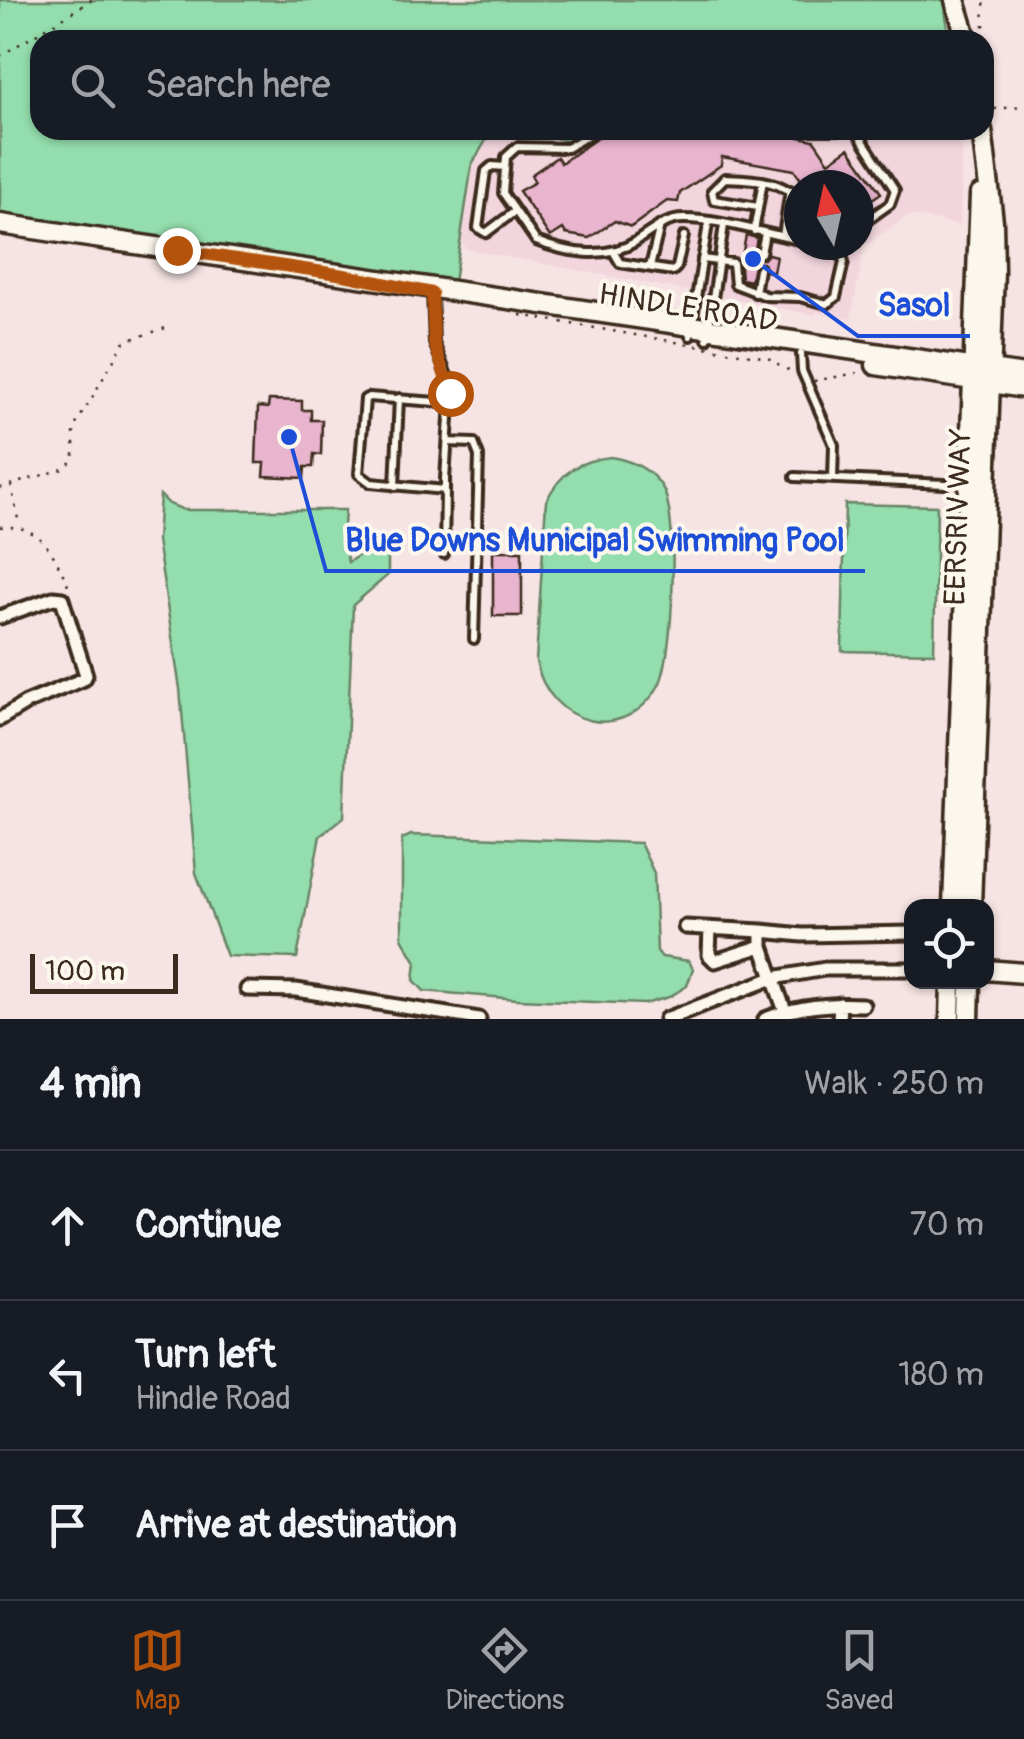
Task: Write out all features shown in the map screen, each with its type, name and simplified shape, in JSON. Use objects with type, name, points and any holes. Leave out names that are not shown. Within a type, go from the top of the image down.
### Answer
[{"type":"main road","name":"EERSRIV WAY","points":[[953,899],[993,222],[977,140]]},
{"type":"main road","name":"HINDLE ROAD","points":[[0,224],[982,375],[1024,388]]},
{"type":"main road","name":"HINDLE ROAD","points":[[699,332],[801,354],[982,375],[1024,375]]},
{"type":"main road","name":"EERSRIV WAY","points":[[971,899],[982,375]]},
{"type":"main road","points":[[994,970],[1024,972]]},
{"type":"main road","points":[[950,1019],[951,989]]},
{"type":"main road","points":[[969,1019],[970,989]]},
{"type":"street","points":[[0,617],[53,598],[64,602],[86,675],[26,702],[0,719]]},
{"type":"street","points":[[685,928],[802,935],[904,933]]},
{"type":"street","points":[[710,928],[709,956],[719,961],[762,946]]},
{"type":"street","points":[[762,931],[762,946],[786,1011]]},
{"type":"street","points":[[666,1019],[772,974],[825,968],[904,969]]},
{"type":"street","points":[[246,989],[296,990],[479,1019]]},
{"type":"street","points":[[839,1019],[840,1004]]},
{"type":"street","points":[[765,1019],[786,1011],[864,1005]]},
{"type":"lane","points":[[580,140],[567,148],[517,147],[506,157],[503,193],[532,236],[545,244],[586,252],[613,250],[660,225],[686,219],[782,236],[784,224]]},
{"type":"lane","points":[[862,140],[894,190],[890,204],[874,215]]},
{"type":"lane","points":[[505,167],[492,166],[486,170],[478,228],[486,233],[515,212]]},
{"type":"lane","points":[[758,207],[714,200],[712,191],[725,178],[763,181],[784,188]]},
{"type":"lane","points":[[754,231],[763,181]]},
{"type":"lane","points":[[699,332],[702,259],[708,223]]},
{"type":"lane","points":[[650,267],[660,225]]},
{"type":"lane","points":[[699,332],[724,225]]},
{"type":"lane","points":[[762,253],[765,233]]},
{"type":"lane","points":[[613,250],[618,262],[676,270],[684,236]]},
{"type":"lane","points":[[702,259],[733,263],[735,284],[755,293],[830,303],[836,297],[843,260]]},
{"type":"lane","points":[[755,293],[759,270]]},
{"type":"lane","points":[[432,290],[434,343],[448,378],[450,403],[444,554]]},
{"type":"lane","points":[[801,354],[806,380],[834,445],[833,478]]},
{"type":"lane","points":[[445,490],[370,483],[359,474],[365,400],[399,398],[450,403]]},
{"type":"lane","points":[[394,486],[399,398]]},
{"type":"lane","points":[[448,442],[474,443],[479,456],[474,639]]},
{"type":"lane","points":[[795,476],[945,484]]},
{"type":"path","points":[[43,30],[92,0]]},
{"type":"path","points":[[984,0],[982,13],[987,30]]},
{"type":"path","points":[[964,14],[982,13]]},
{"type":"path","points":[[0,56],[30,38]]},
{"type":"path","points":[[994,109],[1024,106]]},
{"type":"path","points":[[516,315],[768,358],[806,380],[857,373]]},
{"type":"path","points":[[0,488],[63,469],[74,460],[74,428],[126,341],[169,328]]},
{"type":"path","points":[[11,485],[20,526]]},
{"type":"path","points":[[0,527],[20,526],[50,546],[69,587],[64,602]]},
{"type":"shaded area","points":[[486,140],[956,140],[962,149],[960,225],[909,215],[874,239],[874,170],[784,170],[784,260],[862,260],[851,319],[466,249],[461,240],[472,164]]},
{"type":"green space","points":[[0,0],[944,0],[948,30],[30,30],[30,140],[486,140],[472,164],[454,282],[0,213]]},
{"type":"green space","points":[[611,457],[640,466],[662,487],[671,525],[672,585],[668,646],[659,685],[644,704],[627,716],[609,721],[590,720],[556,701],[536,661],[546,501],[572,469]]},
{"type":"green space","points":[[160,495],[184,510],[345,510],[343,542],[348,562],[385,539],[388,546],[388,575],[353,605],[344,817],[320,836],[297,958],[227,956],[196,873],[180,689],[157,540]]},
{"type":"green space","points":[[845,504],[937,506],[934,653],[842,651]]},
{"type":"green space","points":[[411,835],[640,843],[654,873],[657,951],[662,957],[689,961],[693,969],[687,986],[669,997],[645,1004],[424,991],[414,980],[416,962],[402,938],[402,839]]},
{"type":"building","points":[[594,140],[814,140],[829,162],[849,148],[865,170],[794,170],[722,157],[721,165],[680,193],[678,202],[667,201],[631,227],[615,221],[589,238],[566,234],[563,229],[550,237],[519,191],[535,182],[531,175],[557,157],[561,163]]},
{"type":"building","points":[[746,235],[757,238],[757,259],[768,254],[776,256],[773,272],[766,271],[763,263],[756,263],[750,281],[741,279]]},
{"type":"building","points":[[269,400],[302,401],[302,410],[311,410],[311,420],[322,420],[321,455],[314,454],[313,467],[305,467],[304,478],[264,476],[265,463],[256,463],[258,407],[268,408]]},
{"type":"building","points":[[493,551],[522,551],[522,616],[493,616]]},
{"type":"place","name":"Sasol","points":[[753,259]]},
{"type":"place","name":"Blue Downs Municipal Swimming Pool","points":[[289,437]]},
{"type":"route","points":[[177,250],[344,275],[432,293],[434,343],[450,393]]}]
